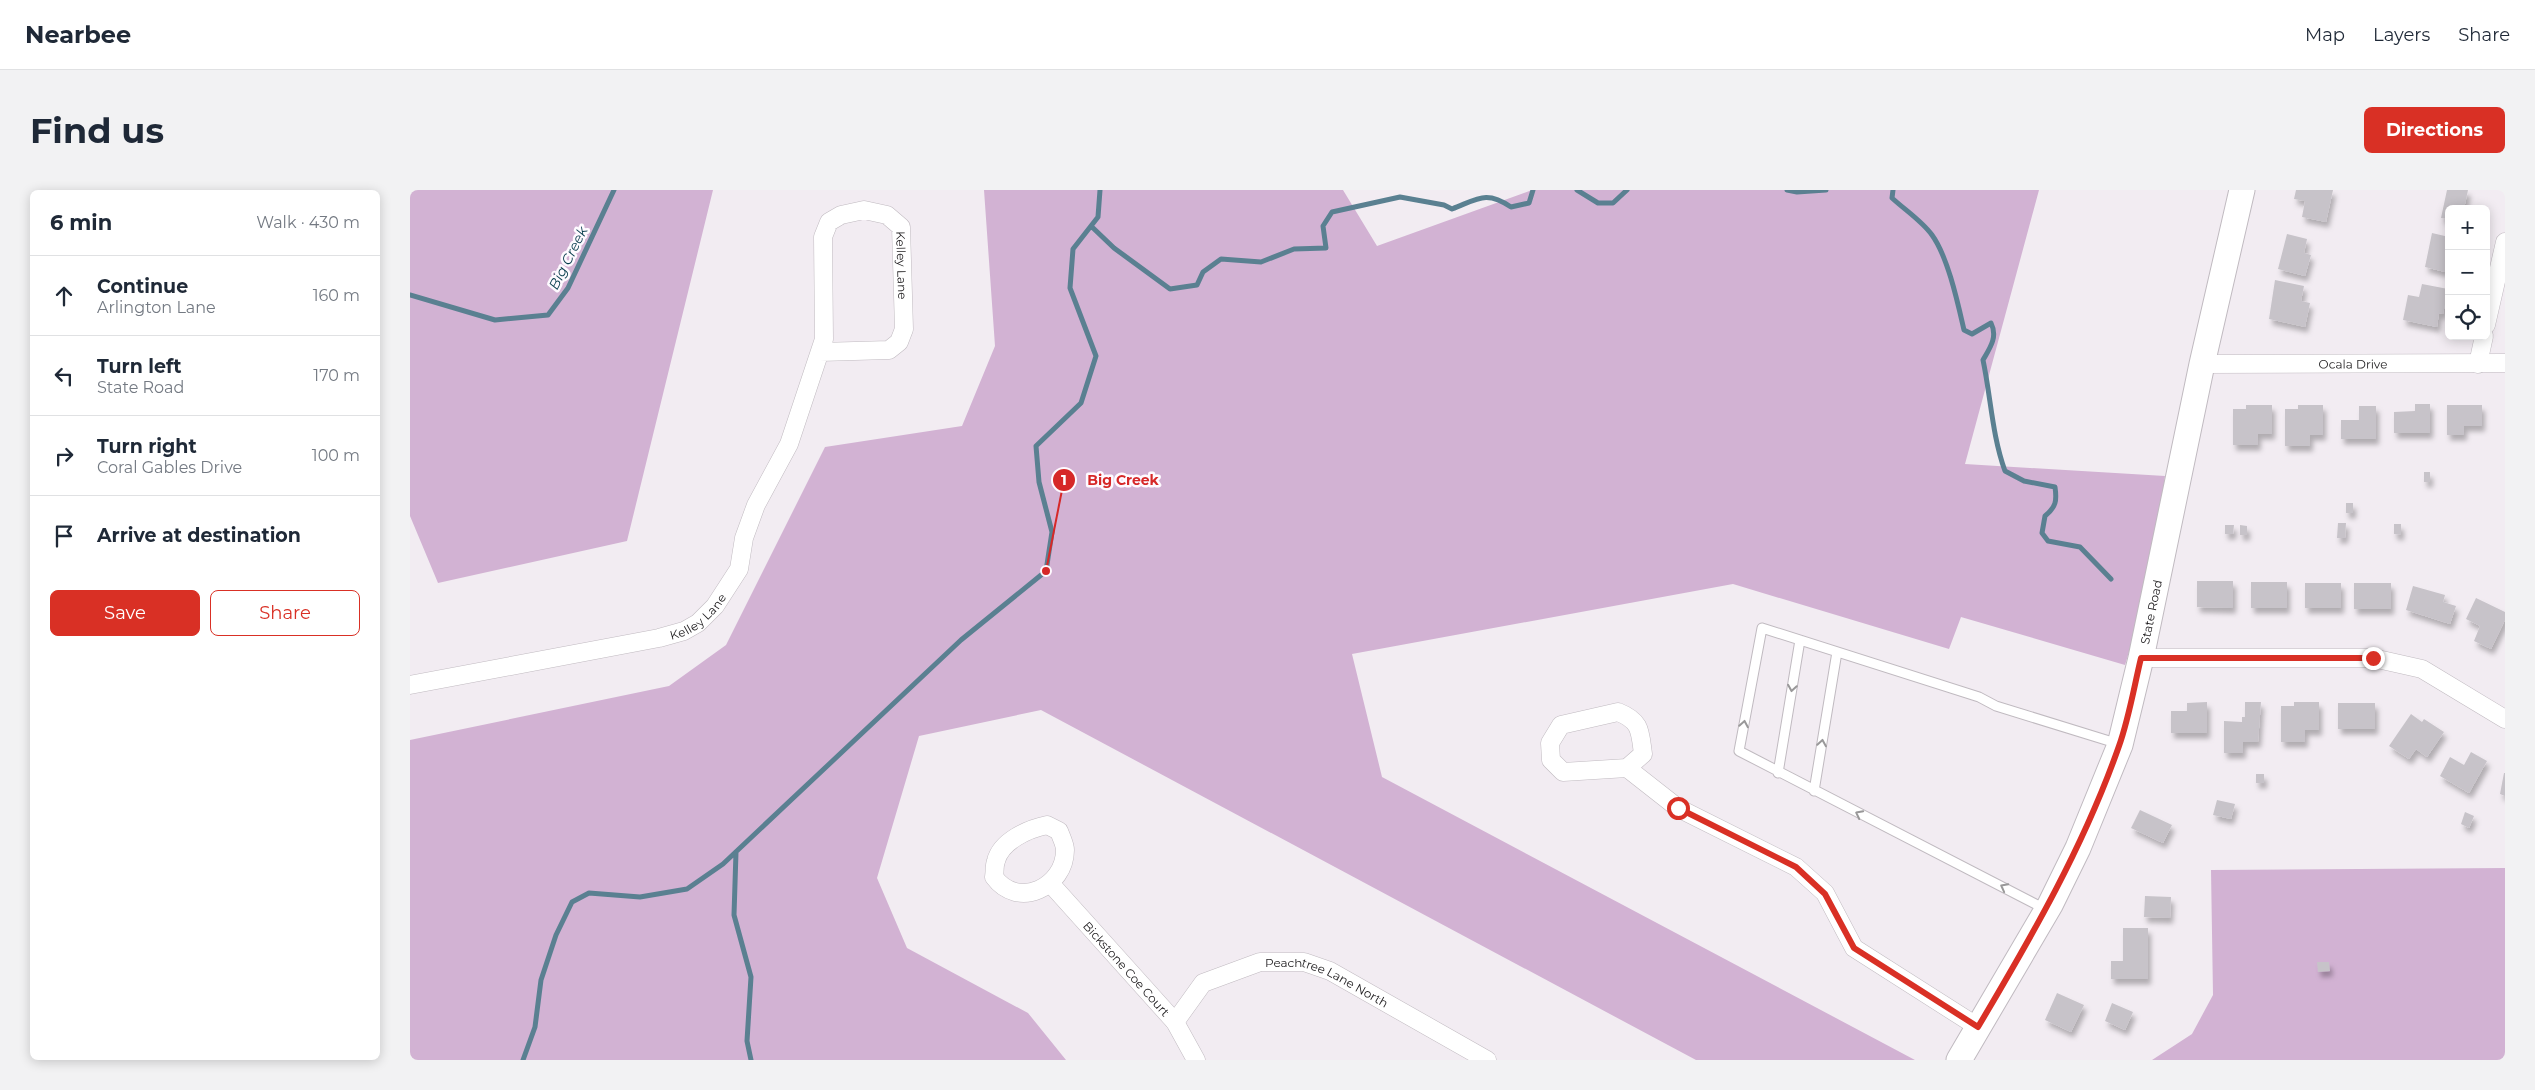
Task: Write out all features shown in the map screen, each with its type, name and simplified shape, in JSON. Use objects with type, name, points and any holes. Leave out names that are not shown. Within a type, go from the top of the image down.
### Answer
[{"type":"main road","name":"State Road","points":[[1959,1060],[2047,910],[2078,848],[2120,745],[2141,658],[2202,364],[2242,190]]},
{"type":"street","name":"Kelley Lane","points":[[410,685],[659,638],[684,631],[698,623],[715,606],[739,569],[744,538],[756,505],[789,444],[820,352],[824,339],[823,236],[830,222],[841,215],[864,210],[887,215],[901,227],[904,329],[899,342],[889,350],[820,352]]},
{"type":"street","points":[[2490,308],[2505,242]]},
{"type":"street","points":[[2478,364],[2483,340]]},
{"type":"street","name":"Ocala Drive","points":[[2202,364],[2505,363]]},
{"type":"street","points":[[2141,658],[2373,658],[2422,669],[2505,719]]},
{"type":"street","points":[[1627,768],[1643,754],[1640,731],[1633,718],[1618,712],[1561,724],[1550,743],[1551,760],[1564,772],[1627,768],[1678,808],[1796,867],[1825,894],[1854,948],[1978,1027]]},
{"type":"street","name":"Bickstone Coe Court","points":[[1050,883],[1175,1022],[1196,1060]]},
{"type":"street","name":"Peachtree Lane North","points":[[1175,1022],[1203,983],[1260,962],[1304,962],[1330,971],[1487,1060]]},
{"type":"lane","points":[[2047,910],[1739,752],[1762,628],[1979,697],[1996,706],[2120,745]]},
{"type":"lane","points":[[1778,773],[1800,640]]},
{"type":"lane","points":[[1814,791],[1837,652]]},
{"type":"shaded area","points":[[410,190],[713,190],[627,541],[438,583],[410,516]]},
{"type":"shaded area","points":[[984,190],[1343,190],[1377,246],[1532,190],[2039,190],[1965,464],[2165,476],[2153,573],[2125,665],[1961,617],[1949,649],[1733,584],[1352,654],[1382,777],[1915,1060],[1696,1060],[1041,710],[919,736],[877,878],[907,948],[1028,1013],[1066,1060],[410,1060],[410,740],[669,686],[726,645],[825,447],[962,426],[995,346]]},
{"type":"shaded area","points":[[2505,868],[2505,1060],[2152,1060],[2192,1034],[2213,995],[2211,870]]},
{"type":"building","points":[[2296,190],[2333,190],[2326,222],[2302,217],[2305,201],[2294,199]]},
{"type":"building","points":[[2447,190],[2468,190],[2465,205],[2445,205],[2445,218],[2441,218]]},
{"type":"building","points":[[2432,233],[2445,236],[2445,272],[2425,267]]},
{"type":"building","points":[[2287,234],[2307,239],[2304,253],[2311,255],[2305,276],[2278,269]]},
{"type":"building","points":[[2275,280],[2304,286],[2301,301],[2310,303],[2305,327],[2269,319]]},
{"type":"building","points":[[2422,284],[2445,288],[2443,314],[2439,313],[2437,327],[2403,320],[2408,295],[2419,297]]},
{"type":"building","points":[[2415,404],[2430,404],[2430,433],[2394,433],[2394,412],[2415,411]]},
{"type":"building","points":[[2246,405],[2272,405],[2272,434],[2258,434],[2258,445],[2233,445],[2233,409],[2246,409]]},
{"type":"building","points":[[2298,405],[2323,405],[2323,435],[2310,435],[2310,446],[2285,446],[2285,409],[2298,409]]},
{"type":"building","points":[[2447,405],[2482,405],[2482,426],[2464,426],[2464,435],[2447,435]]},
{"type":"building","points":[[2359,406],[2376,406],[2376,439],[2341,439],[2341,420],[2359,420]]},
{"type":"building","points":[[2424,472],[2430,472],[2430,482],[2424,482]]},
{"type":"building","points":[[2346,503],[2353,503],[2353,513],[2346,513]]},
{"type":"building","points":[[2338,523],[2346,523],[2345,538],[2337,538]]},
{"type":"building","points":[[2394,524],[2401,524],[2401,535],[2394,534]]},
{"type":"building","points":[[2225,525],[2234,525],[2233,534],[2225,534]]},
{"type":"building","points":[[2240,525],[2247,526],[2247,535],[2240,535]]},
{"type":"building","points":[[2197,581],[2233,581],[2233,608],[2197,607]]},
{"type":"building","points":[[2251,582],[2287,582],[2287,608],[2251,608]]},
{"type":"building","points":[[2305,583],[2341,583],[2341,608],[2305,608]]},
{"type":"building","points":[[2354,583],[2391,583],[2391,609],[2354,609]]},
{"type":"building","points":[[2413,586],[2445,595],[2443,602],[2456,606],[2450,624],[2406,610]]},
{"type":"building","points":[[2476,598],[2505,612],[2505,620],[2491,649],[2474,641],[2480,626],[2466,619]]},
{"type":"building","points":[[2207,702],[2207,733],[2171,733],[2171,711],[2187,711],[2187,703]]},
{"type":"building","points":[[2245,702],[2261,702],[2258,742],[2243,742],[2243,753],[2224,753],[2224,721],[2242,722],[2242,717],[2245,717]]},
{"type":"building","points":[[2294,702],[2319,702],[2319,730],[2305,730],[2305,742],[2281,742],[2281,706],[2294,706]]},
{"type":"building","points":[[2338,703],[2375,703],[2375,729],[2338,729]]},
{"type":"building","points":[[2411,714],[2422,722],[2424,719],[2444,732],[2427,757],[2416,749],[2409,759],[2389,746]]},
{"type":"building","points":[[2471,752],[2487,761],[2469,793],[2440,776],[2450,757],[2464,765]]},
{"type":"building","points":[[2505,773],[2505,796],[2500,794]]},
{"type":"building","points":[[2256,774],[2264,774],[2264,783],[2256,783]]},
{"type":"building","points":[[2217,800],[2235,804],[2231,819],[2213,815]]},
{"type":"building","points":[[2140,810],[2172,825],[2163,843],[2131,828]]},
{"type":"building","points":[[2465,812],[2474,816],[2469,828],[2461,824]]},
{"type":"building","points":[[2145,896],[2171,897],[2170,918],[2144,917]]},
{"type":"building","points":[[2123,928],[2148,928],[2148,979],[2111,979],[2111,961],[2123,961]]},
{"type":"building","points":[[2317,962],[2329,962],[2330,971],[2318,972]]},
{"type":"building","points":[[2057,993],[2084,1005],[2071,1032],[2045,1020]]},
{"type":"building","points":[[2112,1003],[2133,1012],[2125,1030],[2105,1021]]},
{"type":"waterway","name":"Big Creek","points":[[410,295],[495,320],[548,315],[568,288],[614,190]]},
{"type":"waterway","name":"Big Creek","points":[[523,1060],[535,1027],[541,980],[556,935],[572,902],[589,893],[640,897],[687,889],[723,864],[961,640],[1046,571],[1052,532],[1039,482],[1036,446],[1081,403],[1096,356],[1070,288],[1073,249],[1098,217],[1100,190]]},
{"type":"waterway","points":[[1091,226],[1114,248],[1170,289],[1197,285],[1203,272],[1221,259],[1261,262],[1294,249],[1326,248],[1323,226],[1332,212],[1400,197],[1444,205],[1452,209],[1482,198],[1495,199],[1511,207],[1529,203],[1533,190]]},
{"type":"waterway","points":[[1577,190],[1598,203],[1613,203],[1627,190]]},
{"type":"waterway","points":[[1787,190],[1797,192],[1826,190]]},
{"type":"waterway","points":[[1893,190],[1892,198],[1923,225],[1938,244],[1952,281],[1964,330],[1972,334],[1991,323],[1993,328],[1993,338],[1983,360],[1994,430],[2005,471],[2024,481],[2055,487],[2055,503],[2045,516],[2042,533],[2048,541],[2080,547],[2111,579]]},
{"type":"waterway","points":[[736,852],[734,915],[751,977],[747,1041],[751,1060]]},
{"type":"place","name":"Big Creek","points":[[1046,571]]},
{"type":"route","points":[[1678,808],[1796,867],[1825,894],[1854,948],[1978,1027],[2050,906],[2078,848],[2120,745],[2141,658],[2373,658]]}]
